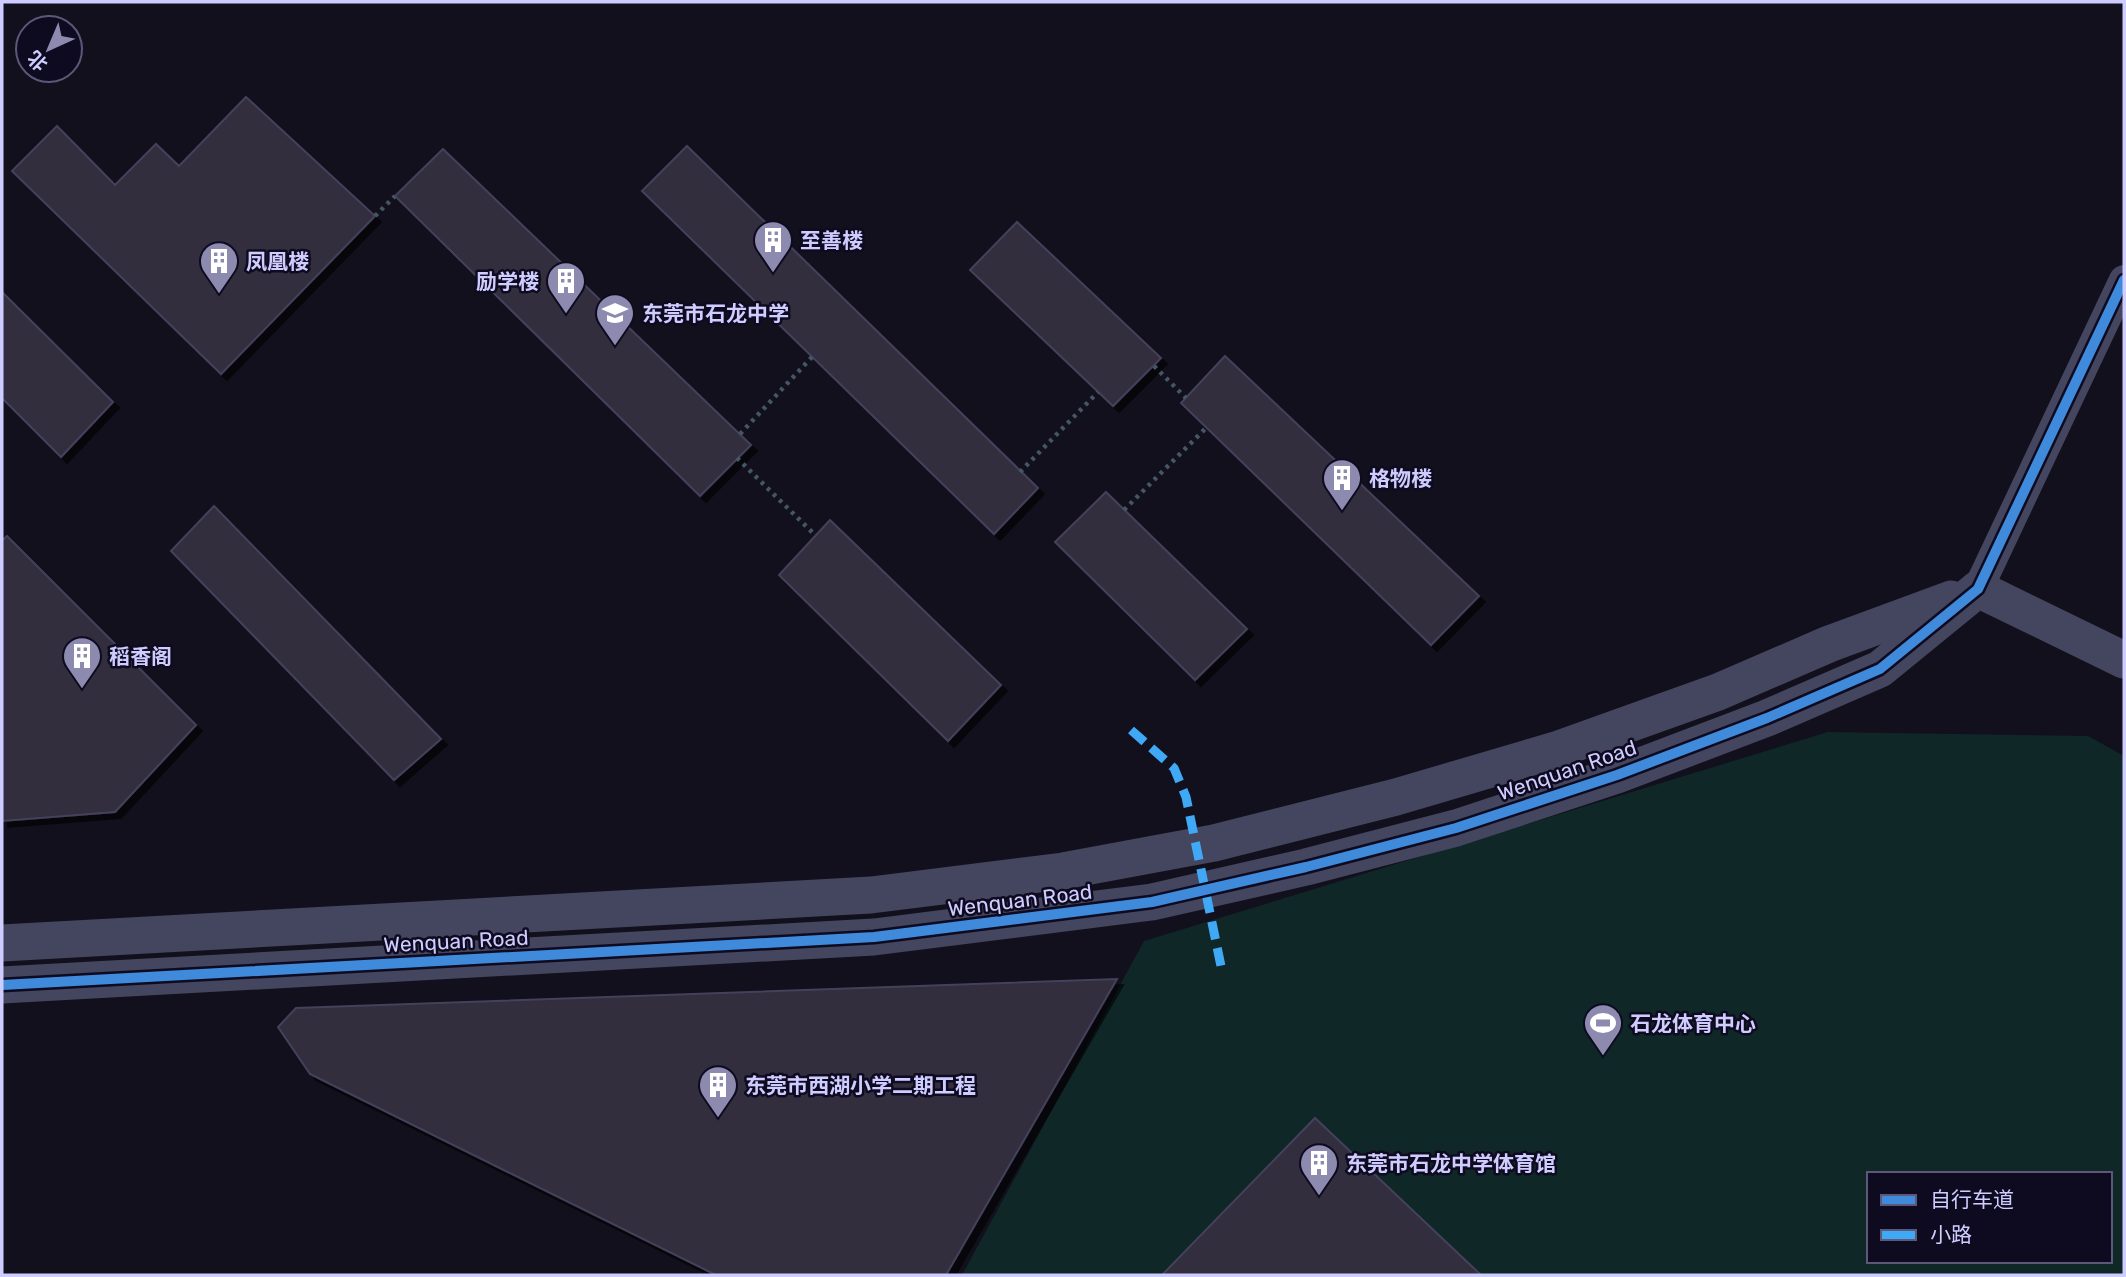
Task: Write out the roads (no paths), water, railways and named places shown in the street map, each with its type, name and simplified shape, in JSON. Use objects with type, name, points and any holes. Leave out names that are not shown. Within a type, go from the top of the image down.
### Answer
[{"type":"street","points":[[1978,589],[2124,280]]},
{"type":"street","points":[[1978,589],[2124,633]]},
{"type":"street","points":[[1978,589],[2124,660]]},
{"type":"street","name":"Wenquan Road","points":[[2,943],[871,895],[1063,871],[1214,843],[1396,797],[1559,749],[1718,692],[1829,644],[1978,589]]},
{"type":"street","name":"Wenquan Road","points":[[2,985],[874,937],[1152,902],[1306,867],[1456,828],[1692,747],[1881,668],[1978,589]]},
{"type":"place","name":"至善楼","points":[[773,274]]},
{"type":"place","name":"凤凰楼","points":[[219,295]]},
{"type":"place","name":"励学楼","points":[[566,315]]},
{"type":"place","name":"东莞市石龙中学","points":[[615,347]]},
{"type":"place","name":"格物楼","points":[[1342,512]]},
{"type":"place","name":"稻香阁","points":[[82,690]]},
{"type":"place","name":"石龙体育中心","points":[[1603,1057]]},
{"type":"place","name":"东莞市西湖小学二期工程","points":[[718,1119]]},
{"type":"place","name":"东莞市石龙中学体育馆","points":[[1319,1197]]}]
